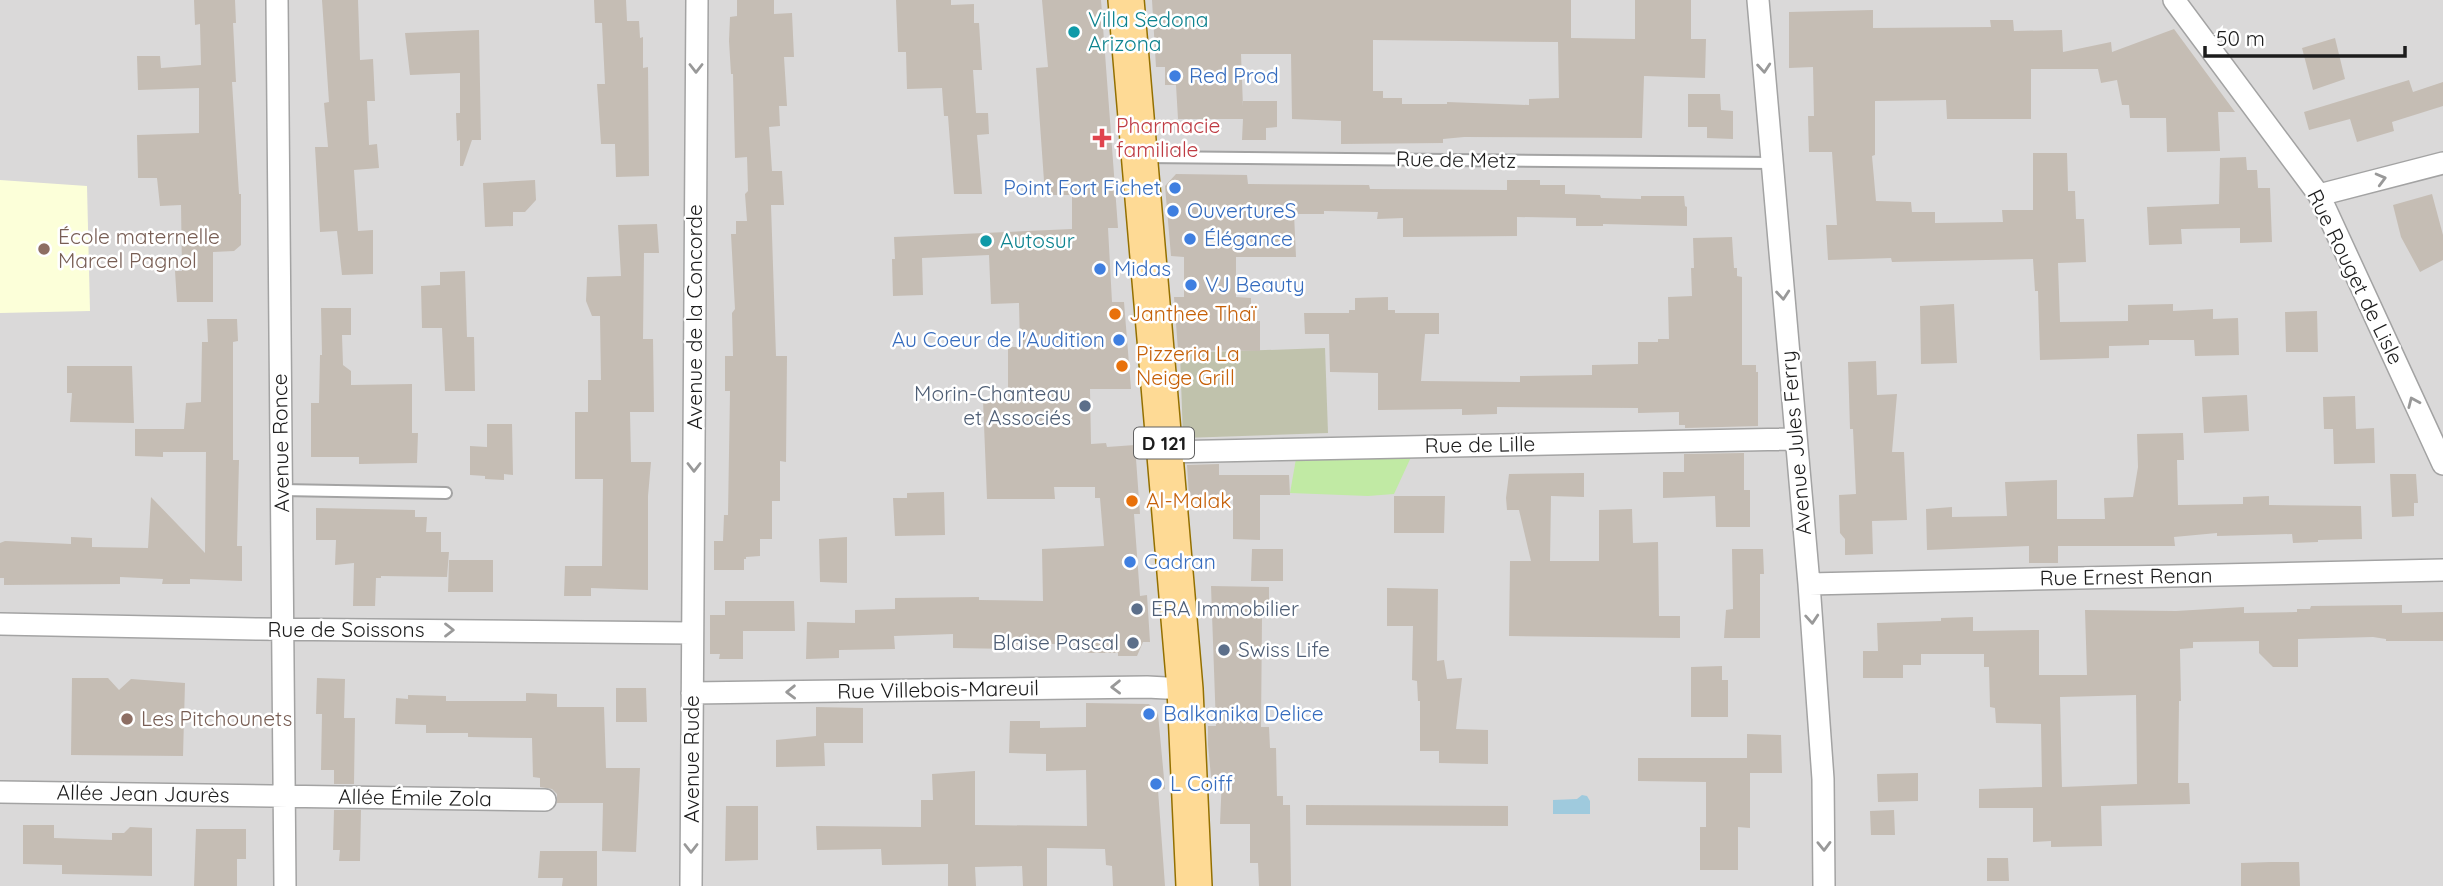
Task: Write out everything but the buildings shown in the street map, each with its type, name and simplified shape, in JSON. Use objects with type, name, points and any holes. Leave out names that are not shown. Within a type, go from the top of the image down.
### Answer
[{"type":"main road","name":"D 121","points":[[1126,0],[1185,689],[1194,886]]},
{"type":"street","name":"Avenue Ronce","points":[[277,0],[285,886]]},
{"type":"street","name":"Avenue de la Concorde","points":[[691,633],[697,0]]},
{"type":"street","name":"Avenue Jules Ferry","points":[[1758,0],[1809,584],[1823,779],[1824,886]]},
{"type":"street","name":"Rue Rouget de Lisle","points":[[2174,0],[2319,195],[2443,464]]},
{"type":"street","points":[[2319,195],[2443,163]]},
{"type":"street","name":"Rue de Lille","points":[[1164,452],[1796,439]]},
{"type":"street","name":"Rue Ernest Renan","points":[[1809,584],[2443,570]]},
{"type":"street","name":"Rue de Soissons","points":[[0,624],[691,633]]},
{"type":"street","name":"Avenue Rude","points":[[691,633],[691,886]]},
{"type":"street","name":"Rue Villebois-Mareuil","points":[[692,693],[1147,687],[1185,689]]},
{"type":"street","name":"Allée Jean Jaurès","points":[[0,792],[285,796]]},
{"type":"street","name":"Allée Émile Zola","points":[[285,796],[545,800]]},
{"type":"lane","name":"Rue de Metz","points":[[1139,157],[1772,163]]},
{"type":"lane","points":[[282,490],[446,493]]},
{"type":"shaded area","points":[[0,0],[2443,0],[2443,886],[0,886]]},
{"type":"shaded area","name":"École maternelle Marcel Pagnol","points":[[0,180],[87,186],[90,311],[0,313]]},
{"type":"shaded area","points":[[1325,348],[1328,433],[1183,438],[1180,353]]},
{"type":"green space","points":[[1297,453],[1412,455],[1394,494],[1368,496],[1290,493]]},
{"type":"water","points":[[1582,795],[1587,796],[1590,801],[1590,814],[1553,814],[1553,800],[1577,799]]},
{"type":"place","name":"Villa Sedona Arizona","points":[[1074,32]]},
{"type":"place","name":"Red Prod","points":[[1175,76]]},
{"type":"place","name":"Pharmacie familiale","points":[[1102,138]]},
{"type":"place","name":"Point Fort Fichet","points":[[1175,188]]},
{"type":"place","name":"OuvertureS","points":[[1173,211]]},
{"type":"place","name":"Élégance","points":[[1190,239]]},
{"type":"place","name":"Autosur","points":[[986,241]]},
{"type":"place","name":"École maternelle Marcel Pagnol","points":[[44,249]]},
{"type":"place","name":"Midas","points":[[1100,269]]},
{"type":"place","name":"VJ Beauty","points":[[1191,285]]},
{"type":"place","name":"Janthee Thaï","points":[[1115,314]]},
{"type":"place","name":"Au Coeur de l'Audition","points":[[1119,340]]},
{"type":"place","name":"Pizzeria La Neige Grill","points":[[1122,366]]},
{"type":"place","name":"Morin-Chanteau et Associés","points":[[1085,406]]},
{"type":"place","name":"Al-Malak","points":[[1132,501]]},
{"type":"place","name":"Cadran","points":[[1130,562]]},
{"type":"place","name":"ERA Immobilier","points":[[1137,609]]},
{"type":"place","name":"Blaise Pascal","points":[[1133,643]]},
{"type":"place","name":"Swiss Life","points":[[1224,650]]},
{"type":"place","name":"Balkanika Delice","points":[[1149,714]]},
{"type":"place","name":"Les Pitchounets","points":[[127,719]]},
{"type":"place","name":"L Coiff","points":[[1156,784]]}]
